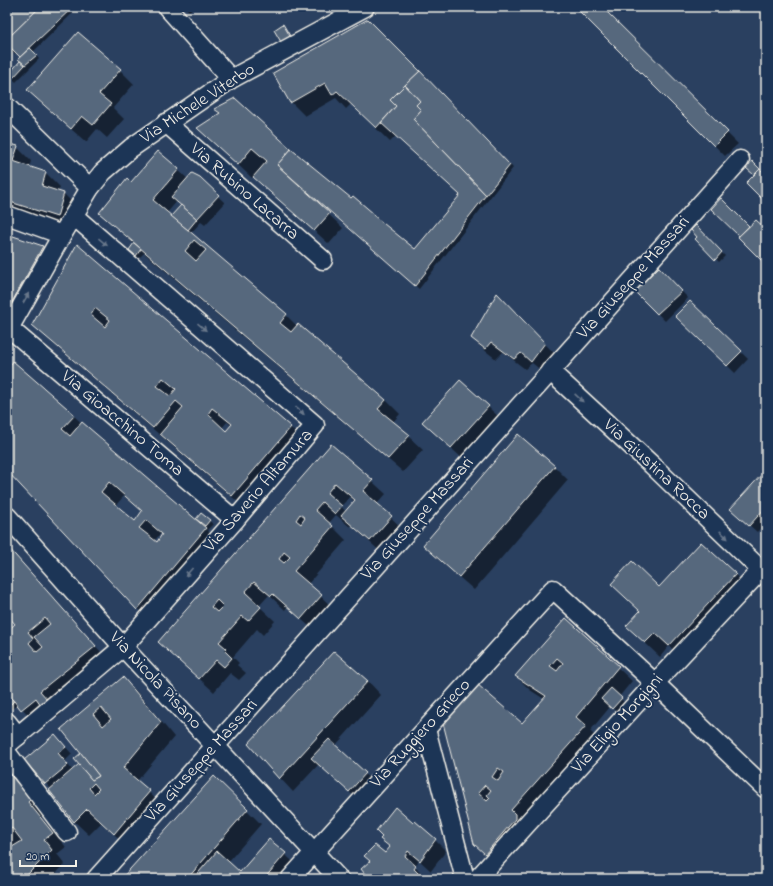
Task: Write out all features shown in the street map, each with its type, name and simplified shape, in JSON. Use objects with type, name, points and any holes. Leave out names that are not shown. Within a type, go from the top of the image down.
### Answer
[{"type":"street","points":[[167,7],[231,80]]},
{"type":"street","name":"Via Michele Viterbo","points":[[8,330],[90,188],[103,172],[131,148],[231,80],[365,7]]},
{"type":"street","points":[[7,107],[90,188]]},
{"type":"street","name":"Via Rubino Lacarra","points":[[166,124],[322,260]]},
{"type":"street","name":"Via Giuseppe Massari","points":[[96,879],[740,160]]},
{"type":"street","points":[[7,215],[62,235]]},
{"type":"street","name":"Via Saverio Altamura","points":[[11,734],[123,647],[235,520],[315,425],[74,216]]},
{"type":"street","name":"Via Gioacchino Toma","points":[[8,330],[235,520]]},
{"type":"street","name":"Via Giustina Rocca","points":[[550,371],[652,465],[761,570]]},
{"type":"street","name":"Via Nicola Pisano","points":[[7,516],[123,647],[339,879]]},
{"type":"street","name":"Via Eligio Morgigni","points":[[477,879],[655,683],[761,570]]},
{"type":"street","name":"Via Ruggiero Grieco","points":[[290,879],[553,589],[655,683]]},
{"type":"street","points":[[655,683],[766,789]]},
{"type":"street","points":[[426,729],[465,879]]},
{"type":"street","points":[[7,753],[67,832]]},
{"type":"building","points":[[7,7],[40,7],[7,39]]},
{"type":"building","points":[[40,7],[73,7],[20,57],[7,44],[7,39]]},
{"type":"building","points":[[575,7],[602,7],[728,132],[714,146]]},
{"type":"building","points":[[368,19],[420,71],[390,100],[396,106],[376,128],[337,91],[332,95],[325,83],[290,103],[273,73]]},
{"type":"building","points":[[283,24],[290,36],[281,42],[274,30]]},
{"type":"building","points":[[78,32],[121,69],[99,94],[111,104],[93,125],[82,116],[71,129],[27,90]]},
{"type":"building","points":[[30,48],[37,55],[25,65],[18,59]]},
{"type":"building","points":[[20,61],[25,65],[12,79],[8,75]]},
{"type":"building","points":[[420,71],[510,165],[486,195],[413,119],[421,110],[416,105],[420,101],[405,85]]},
{"type":"building","points":[[405,85],[420,101],[416,105],[421,110],[413,119],[486,195],[415,286],[277,165],[291,149],[351,198],[353,196],[374,214],[373,215],[415,249],[460,195],[381,123],[396,106],[390,100]]},
{"type":"building","points":[[235,98],[291,149],[277,165],[330,213],[314,231],[253,177],[267,161],[252,148],[238,165],[197,128],[220,113],[214,109]]},
{"type":"building","points":[[7,143],[18,146],[13,161],[46,172],[42,186],[64,193],[57,217],[7,201]]},
{"type":"building","points":[[158,151],[179,169],[153,200],[287,314],[280,323],[291,332],[298,324],[386,400],[378,409],[410,435],[388,459],[99,213],[127,178],[131,182]],"holes":[[[194,240],[206,250],[196,261],[185,251]]]},
{"type":"building","points":[[752,161],[760,169],[754,175],[746,168]]},
{"type":"building","points":[[760,169],[766,175],[766,203],[746,183]]},
{"type":"building","points":[[192,173],[200,177],[219,195],[197,219],[171,197]]},
{"type":"building","points":[[721,198],[749,226],[739,236],[711,209]]},
{"type":"building","points":[[181,205],[197,219],[188,230],[171,216]]},
{"type":"building","points":[[756,220],[766,229],[766,265],[738,237]]},
{"type":"building","points":[[696,225],[722,252],[715,260],[695,239],[697,237],[691,230]]},
{"type":"building","points":[[7,234],[43,246],[12,302],[7,300]]},
{"type":"building","points":[[134,243],[141,249],[136,256],[129,250]]},
{"type":"building","points":[[77,244],[291,427],[232,496],[160,434],[183,407],[176,401],[153,428],[32,325]],"holes":[[[95,308],[110,320],[105,327],[91,315]],[[163,378],[176,389],[170,396],[157,386]],[[212,408],[232,424],[226,431],[208,414]]]},
{"type":"building","points":[[659,267],[682,291],[657,314],[634,291]]},
{"type":"building","points":[[497,293],[545,343],[531,362],[521,353],[514,359],[491,342],[485,349],[471,338]]},
{"type":"building","points":[[690,301],[742,351],[727,366],[675,316]]},
{"type":"building","points":[[13,361],[75,415],[62,429],[70,436],[82,422],[206,528],[137,610],[7,471],[7,372]],"holes":[[[109,482],[142,511],[135,521],[101,492]],[[146,520],[162,534],[157,542],[139,528]]]},
{"type":"building","points":[[460,380],[489,406],[451,448],[422,422]]},
{"type":"building","points":[[518,434],[555,466],[459,577],[423,545]]},
{"type":"building","points":[[331,444],[373,480],[363,491],[392,516],[370,541],[341,516],[355,500],[335,483],[327,493],[342,506],[335,514],[322,502],[315,510],[333,526],[294,571],[322,595],[301,619],[273,594],[271,596],[254,582],[245,592],[261,607],[248,621],[242,616],[219,642],[226,648],[224,650],[232,658],[224,667],[216,660],[199,679],[158,642]],"holes":[[[300,514],[305,518],[301,524],[296,520]],[[284,552],[290,557],[284,563],[279,559]],[[217,600],[223,606],[217,612],[211,607]]]},
{"type":"building","points":[[764,472],[766,473],[766,507],[749,526],[730,509]]},
{"type":"building","points":[[201,513],[210,520],[205,526],[196,519]]},
{"type":"building","points":[[701,542],[736,574],[669,646],[655,633],[645,643],[626,626],[640,611],[611,584],[632,561],[659,587]]},
{"type":"building","points":[[7,546],[96,646],[40,691],[48,700],[41,705],[36,698],[21,710],[7,692],[7,631],[15,624],[7,615],[7,590],[9,588],[7,586]],"holes":[[[45,618],[50,624],[34,637],[43,647],[37,652],[29,643],[33,638],[28,632]]]},
{"type":"building","points":[[566,618],[619,666],[576,717],[586,726],[511,810],[515,814],[515,819],[485,854],[474,844],[443,723],[477,684],[522,723],[546,696],[515,676]],"holes":[[[557,658],[563,663],[557,671],[550,666]],[[498,768],[504,772],[498,781],[492,777]],[[485,785],[491,790],[487,795],[490,798],[487,801],[478,793]]]},
{"type":"building","points":[[334,651],[368,681],[279,779],[248,744]]},
{"type":"building","points":[[123,677],[161,722],[123,768],[150,791],[114,834],[87,809],[74,822],[49,790],[79,764],[92,780],[99,776],[61,729]],"holes":[[[101,707],[111,719],[103,726],[93,714]],[[94,783],[99,789],[94,794],[89,788]]]},
{"type":"building","points":[[611,688],[622,698],[612,709],[601,699]]},
{"type":"building","points":[[8,693],[14,701],[8,707],[7,706]]},
{"type":"building","points":[[55,734],[66,747],[58,753],[68,765],[45,784],[24,760]]},
{"type":"building","points":[[329,739],[366,773],[349,792],[311,758]]},
{"type":"building","points":[[81,753],[99,776],[92,780],[74,759]]},
{"type":"building","points":[[8,772],[31,799],[28,802],[53,833],[44,840],[52,850],[23,879],[7,879],[7,850],[22,841],[12,828],[7,831]]},
{"type":"building","points":[[214,776],[248,809],[187,879],[121,879]]},
{"type":"building","points":[[395,807],[413,823],[415,821],[436,839],[420,861],[408,851],[405,856],[416,866],[414,869],[421,876],[418,879],[377,879],[372,874],[368,878],[361,869],[370,861],[364,856],[375,845],[385,853],[390,847],[380,839],[382,837],[376,831]]},
{"type":"building","points":[[269,839],[286,853],[264,879],[193,879],[217,851],[240,872]]}]
